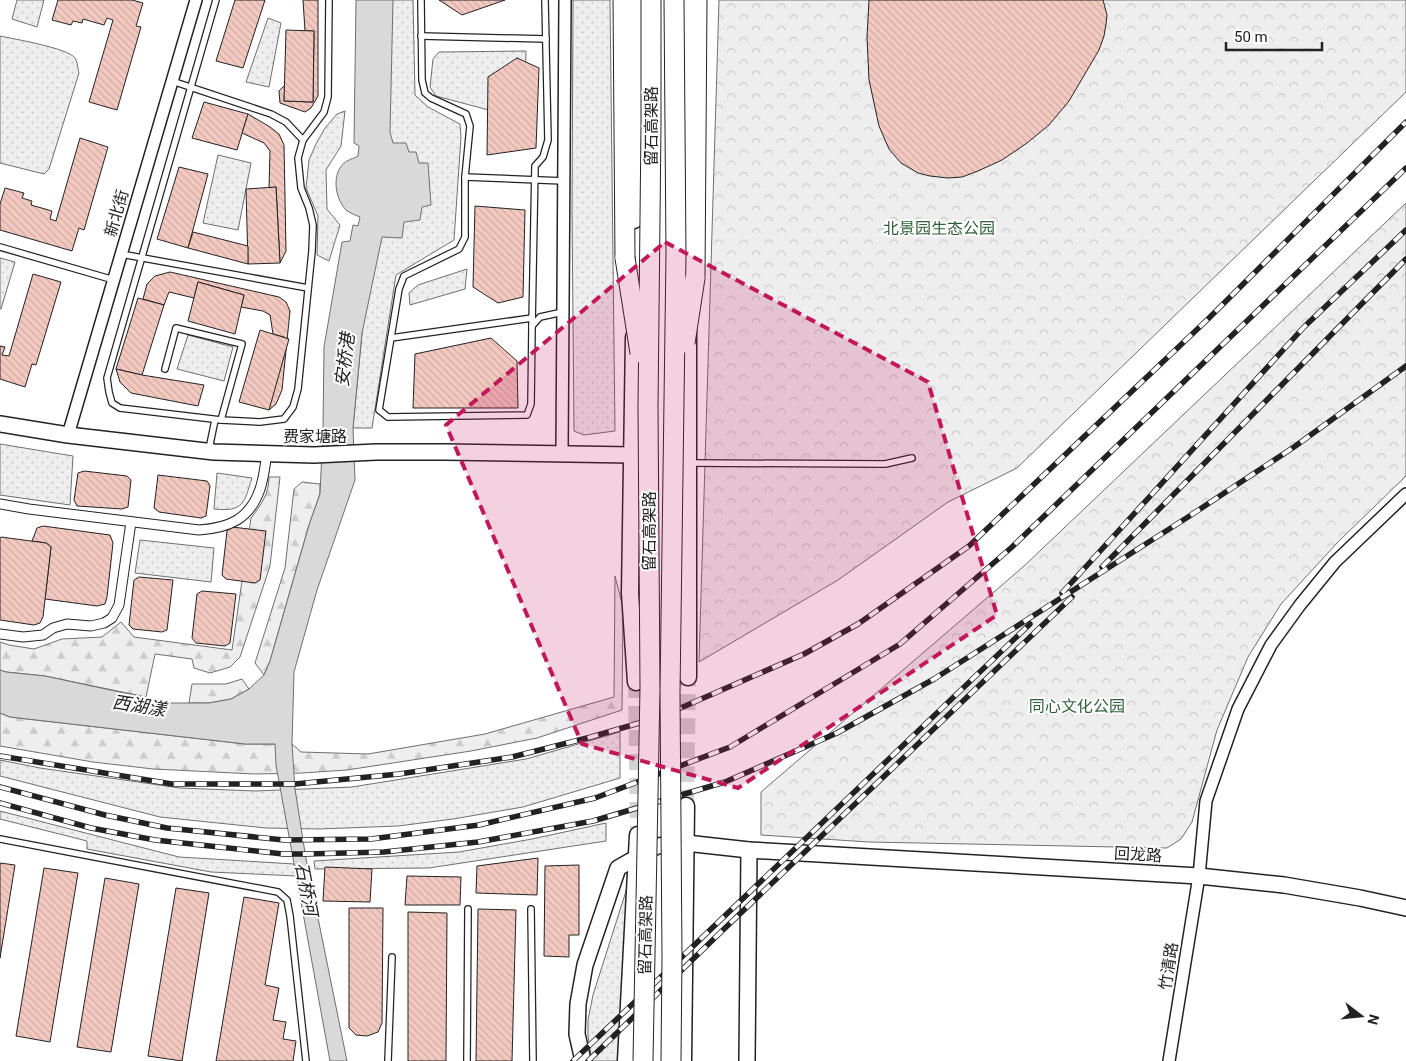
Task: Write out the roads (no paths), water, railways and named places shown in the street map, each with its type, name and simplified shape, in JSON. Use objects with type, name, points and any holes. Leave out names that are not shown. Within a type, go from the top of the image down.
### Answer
[{"type":"highway","points":[[623,0],[625,258],[648,407]]},
{"type":"highway","name":"留石高架路","points":[[643,1061],[650,688],[648,407],[651,0]]},
{"type":"highway","name":"留石高架路","points":[[671,1061],[670,694],[676,244],[674,0]]},
{"type":"highway","points":[[674,403],[695,278],[697,0]]},
{"type":"main road","points":[[634,0],[634,326],[630,593],[636,682]]},
{"type":"main road","points":[[684,0],[688,297],[688,677]]},
{"type":"main road","points":[[683,1061],[686,806]]},
{"type":"main road","points":[[626,1061],[638,835]]},
{"type":"street","name":"新北街","points":[[68,435],[196,0]]},
{"type":"street","points":[[562,453],[565,0]]},
{"type":"street","name":"费家塘路","points":[[0,424],[68,435],[208,452],[314,455],[376,452],[632,455]]},
{"type":"street","points":[[0,504],[199,530],[215,529],[239,520],[250,509],[261,488],[267,453]]},
{"type":"street","name":"竹清路","points":[[1170,1061],[1200,876],[1206,801],[1238,709],[1272,646],[1300,605],[1335,562],[1406,494]]},
{"type":"street","points":[[0,634],[23,637],[43,635],[53,628],[67,624],[91,626],[104,623],[112,618],[119,606],[132,522]]},
{"type":"street","name":"回龙路","points":[[583,1061],[576,1034],[578,1004],[585,965],[618,868],[657,846],[686,843],[749,850],[1200,876],[1284,885],[1406,908]]},
{"type":"street","points":[[747,1061],[749,850]]},
{"type":"lane","points":[[216,0],[107,378],[112,403],[120,408],[218,420],[260,422],[284,419],[293,407],[298,389],[313,225],[301,188],[298,158],[303,140],[324,112],[328,97],[329,0]]},
{"type":"lane","points":[[421,0],[422,80],[425,93],[431,98],[466,114],[470,126],[465,177],[465,237],[459,249],[404,276],[399,289],[379,410],[388,417],[527,415],[531,404],[535,166],[543,157],[548,140],[545,0]]},
{"type":"lane","points":[[421,36],[546,39]]},
{"type":"lane","points":[[172,81],[271,114],[286,122],[303,140]]},
{"type":"lane","points":[[465,177],[564,181]]},
{"type":"lane","points":[[0,246],[114,280]]},
{"type":"lane","points":[[121,254],[308,288]]},
{"type":"lane","points":[[532,326],[540,317],[563,312]]},
{"type":"lane","points":[[391,338],[532,318]]},
{"type":"lane","points":[[165,368],[176,328],[242,344],[208,452]]},
{"type":"lane","points":[[688,463],[885,464],[912,458]]},
{"type":"lane","points":[[0,839],[278,892],[286,900],[290,916],[306,1061]]},
{"type":"lane","points":[[530,908],[533,1061]]},
{"type":"lane","points":[[467,1061],[468,909]]},
{"type":"lane","points":[[388,1061],[392,957]]},
{"type":"water","points":[[356,0],[393,0],[390,132],[393,143],[406,143],[409,152],[416,152],[419,163],[428,163],[431,205],[422,207],[420,220],[404,222],[402,238],[382,237],[362,333],[353,428],[355,480],[317,590],[294,672],[292,744],[295,789],[306,859],[347,1061],[330,1061],[276,765],[275,744],[245,744],[10,717],[0,713],[0,670],[45,676],[171,703],[209,703],[231,699],[249,689],[264,675],[270,661],[309,525],[320,494],[324,347],[342,242],[350,241],[353,225],[358,226],[360,217],[346,210],[342,205],[336,184],[336,177],[342,165],[358,156],[359,146],[354,143]]},
{"type":"tunnel","points":[[686,806],[688,677]]},
{"type":"tunnel","points":[[636,682],[638,835]]},
{"type":"railway","points":[[0,756],[172,784],[295,784],[399,774],[512,757],[660,717],[804,654],[858,624],[969,546],[1208,319],[1406,122]]},
{"type":"railway","points":[[0,787],[105,815],[167,828],[284,840],[371,839],[479,825],[595,798],[730,747],[900,644],[1012,547],[1406,168]]},
{"type":"railway","points":[[1062,593],[1304,327],[1406,230]]},
{"type":"railway","points":[[1102,567],[1406,259]]},
{"type":"railway","points":[[0,803],[91,828],[155,840],[283,854],[384,852],[478,842],[593,821],[725,782],[837,733],[934,679],[1294,447],[1406,366]]},
{"type":"railway","points":[[588,1061],[1072,597]]},
{"type":"railway","points":[[573,1061],[1030,624]]},
{"type":"park label","name":"北景园生态公园","points":[[939,228]]},
{"type":"park label","name":"同心文化公园","points":[[1077,706]]},
{"type":"water label","name":"安桥港","points":[[345,360]]},
{"type":"water label","name":"西湖漾","points":[[139,706]]},
{"type":"water label","name":"石桥河","points":[[306,889]]}]
